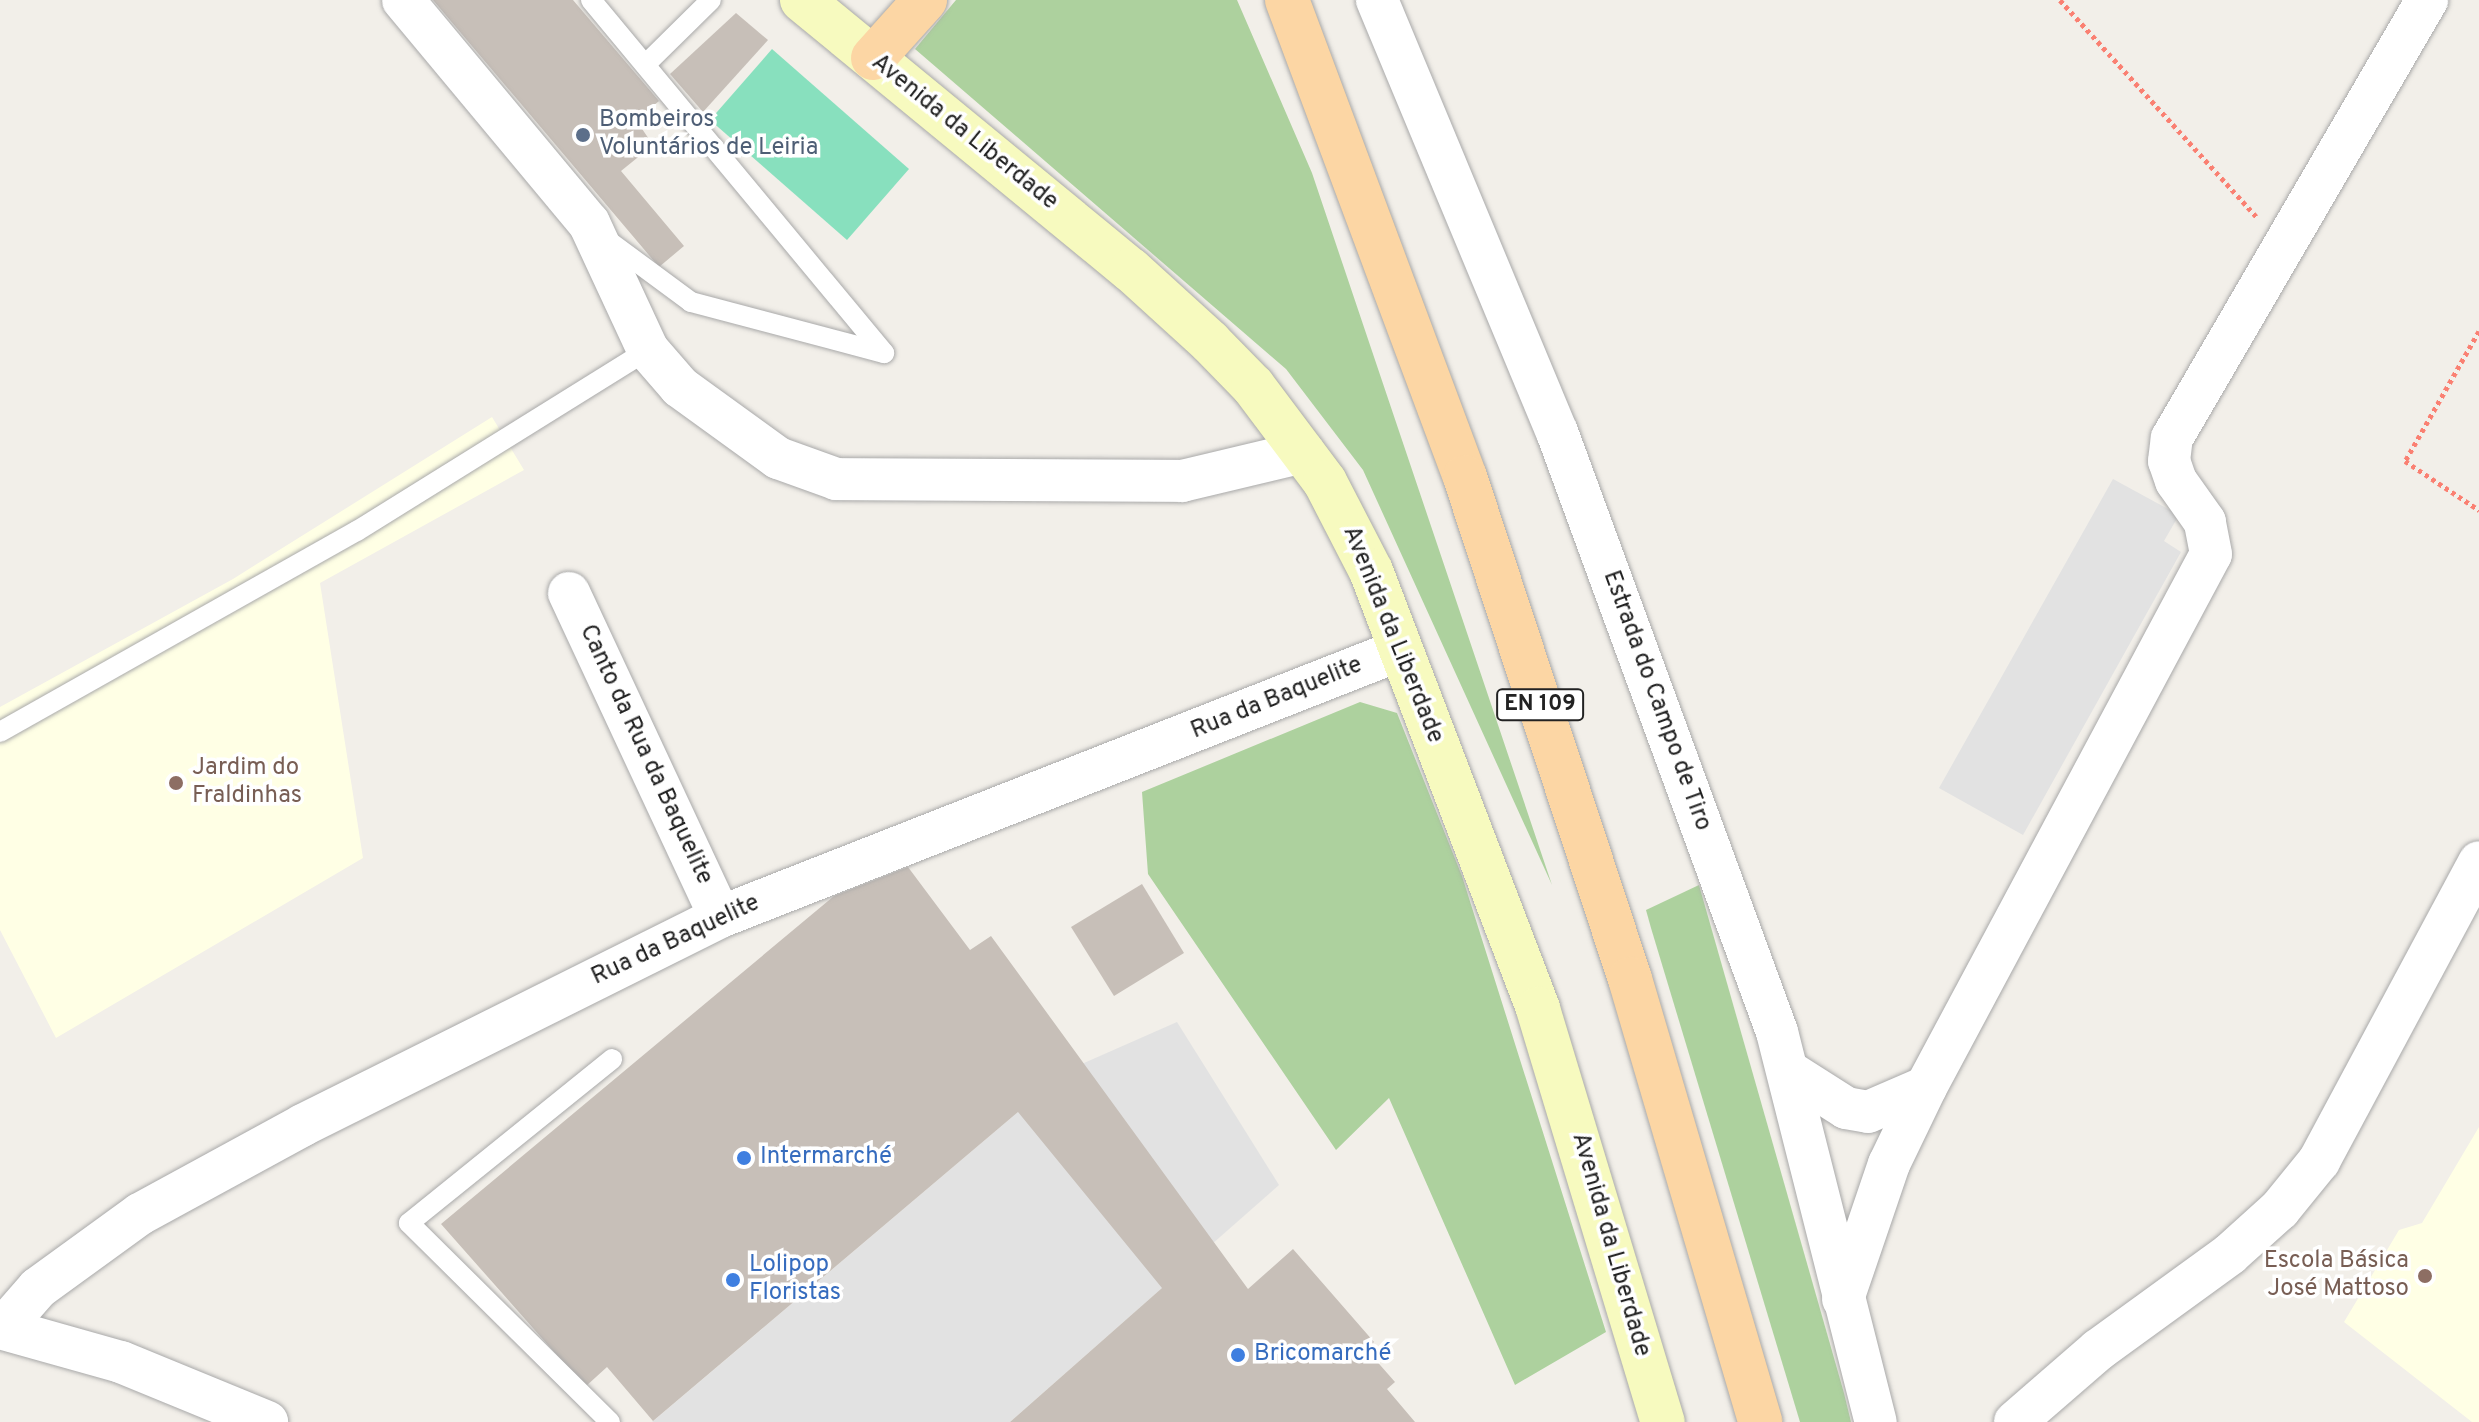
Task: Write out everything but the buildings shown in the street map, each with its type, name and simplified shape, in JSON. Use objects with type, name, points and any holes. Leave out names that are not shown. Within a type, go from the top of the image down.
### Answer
[{"type":"main road","points":[[873,58],[925,0]]},
{"type":"main road","name":"EN 109","points":[[1287,0],[1470,492],[1630,979],[1760,1422]]},
{"type":"street","points":[[403,0],[589,223],[648,350],[680,387],[778,458],[836,479],[1182,481],[1304,452]]},
{"type":"street","name":"Avenida da Liberdade","points":[[802,0],[1131,270],[1210,342],[1304,452],[1356,540],[1538,1009],[1663,1422]]},
{"type":"street","name":"Estrada do Campo de Tiro","points":[[1377,0],[1557,432],[1788,1071],[1876,1422]]},
{"type":"street","points":[[1843,1299],[1889,1164],[1926,1087],[2211,554],[2205,522],[2176,481],[2169,461],[2172,438],[2427,0]]},
{"type":"street","name":"Canto da Rua da Baquelite","points":[[569,593],[720,917]]},
{"type":"street","name":"Rua da Baquelite","points":[[1,1328],[38,1288],[140,1214],[317,1118],[720,917],[1400,650]]},
{"type":"street","points":[[2015,1422],[2098,1350],[2230,1254],[2280,1209],[2319,1161],[2479,862]]},
{"type":"street","points":[[1788,1071],[1846,1108],[1868,1112],[1926,1087]]},
{"type":"street","points":[[1,1328],[121,1362],[267,1422]]},
{"type":"lane","points":[[589,223],[640,269],[691,302],[884,353],[591,0]]},
{"type":"lane","points":[[646,64],[711,0]]},
{"type":"lane","points":[[0,732],[357,531],[648,350]]},
{"type":"lane","points":[[610,1422],[409,1223],[612,1059]]},
{"type":"path","points":[[2060,0],[2284,247]]},
{"type":"path","points":[[2479,331],[2405,461],[2479,510]]},
{"type":"shaded area","name":"Jardim do Fraldinhas","points":[[492,417],[524,470],[320,583],[363,858],[56,1038],[0,930],[0,707],[233,579]]},
{"type":"shaded area","points":[[2113,479],[2179,515],[2164,541],[2181,552],[2023,835],[1939,788]]},
{"type":"shaded area","points":[[1177,1022],[1279,1185],[1010,1422],[652,1422],[1018,1112],[1084,1063]]},
{"type":"shaded area","name":"Escola Básica José Mattoso","points":[[2479,1127],[2479,1422],[2472,1422],[2344,1322],[2399,1230],[2422,1223]]},
{"type":"green space","points":[[956,0],[1237,0],[1312,173],[1552,885],[1363,470],[1286,369],[915,49]]},
{"type":"green space","points":[[772,49],[909,169],[847,240],[710,120]]},
{"type":"green space","points":[[1360,702],[1397,713],[1462,876],[1606,1332],[1515,1385],[1389,1098],[1336,1150],[1148,874],[1142,792]]},
{"type":"green space","points":[[1699,885],[1851,1422],[1800,1422],[1651,928],[1646,910]]},
{"type":"place","name":"Bombeiros Voluntários de Leiria","points":[[583,135]]},
{"type":"place","name":"Jardim do Fraldinhas","points":[[176,783]]},
{"type":"place","name":"Intermarché","points":[[744,1158]]},
{"type":"place","name":"Escola Básica José Mattoso","points":[[2425,1276]]},
{"type":"place","name":"Lolipop Floristas","points":[[733,1280]]},
{"type":"place","name":"Bricomarché","points":[[1238,1355]]}]
